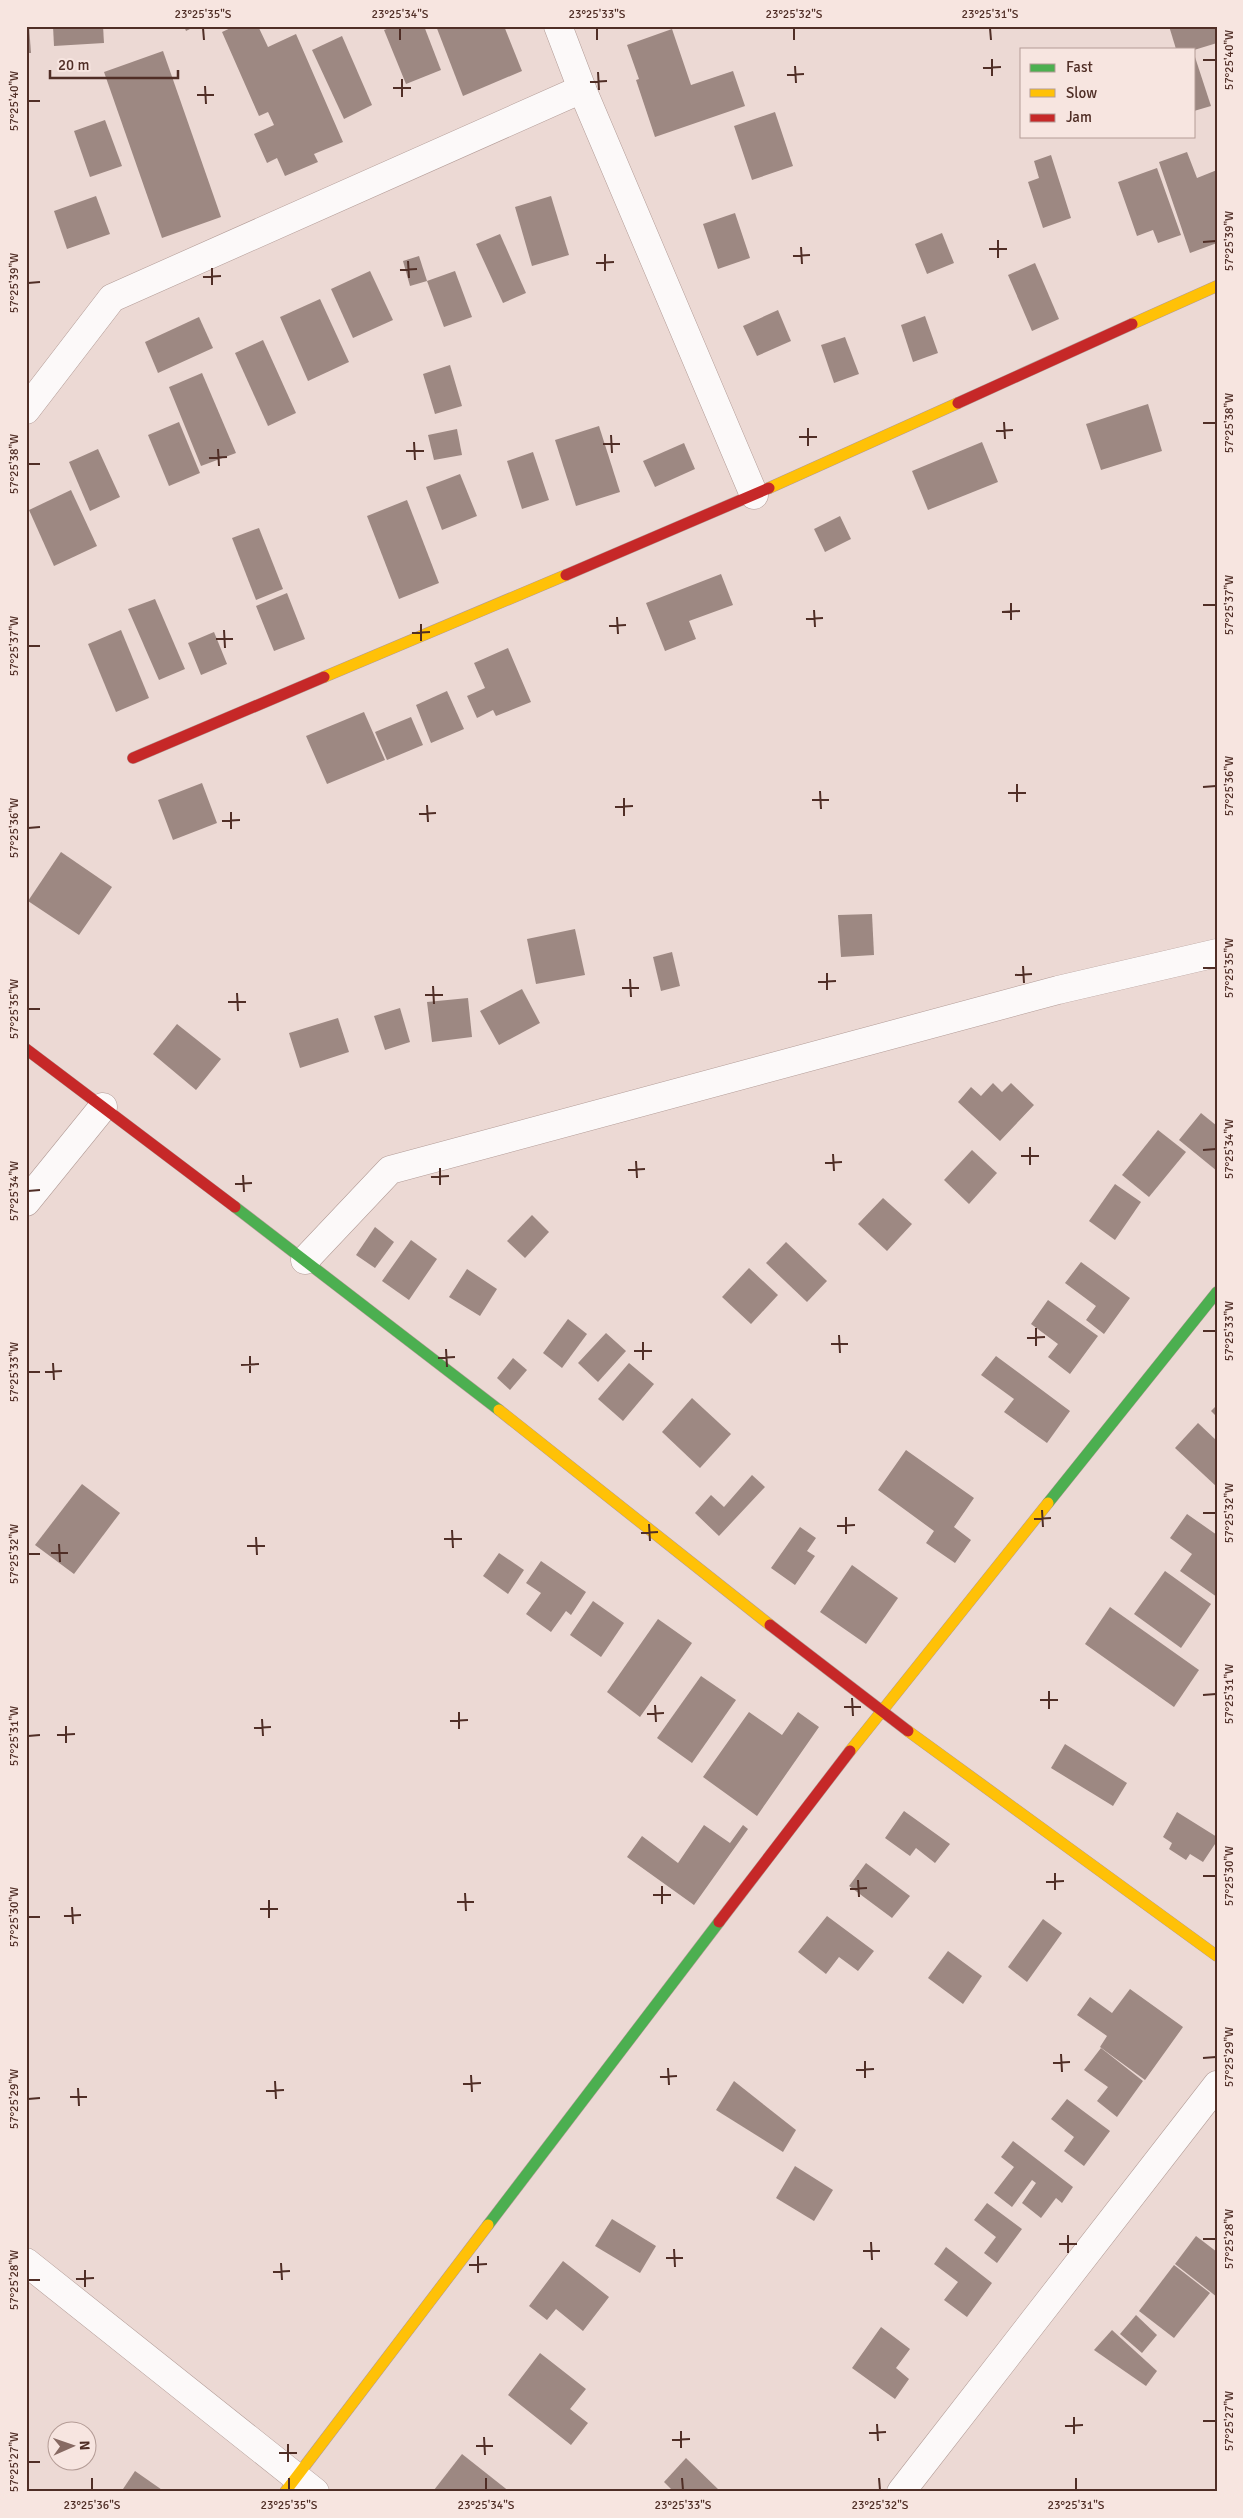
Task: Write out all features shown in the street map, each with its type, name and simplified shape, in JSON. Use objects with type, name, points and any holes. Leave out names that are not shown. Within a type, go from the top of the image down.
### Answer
[{"type":"street","points":[[558,26],[582,90],[754,495]]},
{"type":"street","points":[[26,410],[112,298],[582,90]]},
{"type":"street","points":[[133,758],[754,495],[1217,286]]},
{"type":"street","points":[[305,1260],[390,1170],[1058,990],[1217,953]]},
{"type":"street","points":[[26,1049],[305,1260],[880,1711],[1217,1956]]},
{"type":"street","points":[[26,1202],[103,1106]]},
{"type":"street","points":[[26,2262],[299,2487],[880,1711],[1217,1292]]},
{"type":"street","points":[[901,2492],[1217,2085]]},
{"type":"building","points":[[26,26],[29,26],[31,53],[26,53]]},
{"type":"building","points":[[53,26],[103,26],[104,43],[54,46]]},
{"type":"building","points":[[184,26],[196,26],[186,31]]},
{"type":"building","points":[[235,26],[258,26],[268,47],[296,34],[343,142],[314,154],[318,162],[285,176],[277,158],[267,163],[254,134],[274,125],[268,112],[259,116],[222,32]]},
{"type":"building","points":[[394,26],[424,26],[441,70],[406,84],[384,30]]},
{"type":"building","points":[[436,26],[504,26],[522,71],[463,96]]},
{"type":"building","points":[[1169,26],[1217,26],[1217,43],[1196,49],[1176,48]]},
{"type":"building","points":[[672,29],[691,85],[733,71],[745,106],[655,137],[636,80],[639,79],[627,45]]},
{"type":"building","points":[[342,36],[372,105],[344,119],[312,50]]},
{"type":"building","points":[[163,51],[221,217],[162,238],[104,72]]},
{"type":"building","points":[[1196,60],[1211,106],[1196,110]]},
{"type":"building","points":[[775,112],[793,166],[752,180],[734,126]]},
{"type":"building","points":[[105,120],[122,166],[90,177],[74,131]]},
{"type":"building","points":[[1187,152],[1197,178],[1217,170],[1217,243],[1190,253],[1159,162]]},
{"type":"building","points":[[1051,155],[1071,218],[1043,228],[1028,182],[1039,178],[1034,161]]},
{"type":"building","points":[[1157,168],[1181,235],[1158,243],[1153,230],[1137,236],[1118,182]]},
{"type":"building","points":[[96,196],[110,234],[67,249],[54,211]]},
{"type":"building","points":[[551,196],[569,255],[532,266],[515,207]]},
{"type":"building","points":[[735,213],[750,258],[718,269],[703,224]]},
{"type":"building","points":[[942,233],[954,263],[927,274],[915,244]]},
{"type":"building","points":[[500,234],[526,293],[503,303],[476,244]]},
{"type":"building","points":[[419,256],[427,281],[410,286],[403,261]]},
{"type":"building","points":[[1035,263],[1059,319],[1032,331],[1008,275]]},
{"type":"building","points":[[370,271],[393,320],[353,338],[331,289]]},
{"type":"building","points":[[455,271],[472,317],[444,327],[427,281]]},
{"type":"building","points":[[320,299],[349,362],[308,381],[280,317]]},
{"type":"building","points":[[778,310],[791,341],[757,356],[743,326]]},
{"type":"building","points":[[925,316],[938,353],[913,362],[901,325]]},
{"type":"building","points":[[199,317],[213,348],[158,373],[145,342]]},
{"type":"building","points":[[845,337],[859,374],[834,383],[821,345]]},
{"type":"building","points":[[263,340],[296,413],[268,426],[235,353]]},
{"type":"building","points":[[450,365],[462,406],[435,414],[423,374]]},
{"type":"building","points":[[202,373],[236,453],[201,466],[169,387]]},
{"type":"building","points":[[1148,404],[1162,451],[1101,470],[1086,424]]},
{"type":"building","points":[[179,422],[200,473],[169,486],[148,435]]},
{"type":"building","points":[[599,426],[620,492],[576,506],[555,440]]},
{"type":"building","points":[[457,429],[462,455],[434,460],[428,435]]},
{"type":"building","points":[[982,442],[998,482],[928,510],[912,471]]},
{"type":"building","points":[[684,443],[695,469],[655,487],[643,461]]},
{"type":"building","points":[[98,449],[120,497],[90,511],[69,462]]},
{"type":"building","points":[[533,452],[549,500],[522,509],[507,461]]},
{"type":"building","points":[[460,474],[477,516],[442,530],[426,487]]},
{"type":"building","points":[[71,490],[97,546],[54,566],[29,510]]},
{"type":"building","points":[[407,500],[439,583],[399,599],[367,516]]},
{"type":"building","points":[[840,516],[851,539],[825,552],[814,529]]},
{"type":"building","points":[[259,528],[283,589],[256,600],[232,538]]},
{"type":"building","points":[[721,574],[733,605],[689,621],[696,639],[665,651],[646,603]]},
{"type":"building","points":[[287,593],[305,639],[274,651],[256,606]]},
{"type":"building","points":[[155,599],[185,669],[159,680],[128,609]]},
{"type":"building","points":[[121,630],[149,698],[116,712],[88,644]]},
{"type":"building","points":[[214,632],[227,664],[201,675],[188,643]]},
{"type":"building","points":[[508,648],[531,702],[496,716],[493,710],[477,718],[467,696],[485,688],[474,663]]},
{"type":"building","points":[[447,691],[464,729],[431,743],[416,705]]},
{"type":"building","points":[[364,712],[385,760],[327,784],[306,736]]},
{"type":"building","points":[[411,717],[423,745],[387,760],[375,732]]},
{"type":"building","points":[[202,783],[217,823],[173,840],[158,800]]},
{"type":"building","points":[[61,852],[112,887],[79,935],[28,901]]},
{"type":"building","points":[[872,914],[874,955],[841,957],[838,915]]},
{"type":"building","points":[[575,929],[585,975],[536,984],[527,939]]},
{"type":"building","points":[[672,952],[680,986],[661,991],[653,957]]},
{"type":"building","points":[[522,989],[540,1023],[499,1045],[480,1011]]},
{"type":"building","points":[[468,998],[472,1037],[432,1042],[427,1002]]},
{"type":"building","points":[[400,1008],[410,1042],[385,1050],[374,1016]]},
{"type":"building","points":[[338,1018],[349,1052],[300,1068],[289,1033]]},
{"type":"building","points":[[177,1024],[221,1059],[196,1090],[153,1054]]},
{"type":"building","points":[[993,1083],[1002,1092],[1011,1083],[1034,1105],[1000,1141],[958,1102],[971,1087],[981,1096]]},
{"type":"building","points":[[1201,1113],[1217,1126],[1217,1171],[1179,1140]]},
{"type":"building","points":[[1158,1130],[1186,1152],[1149,1197],[1122,1175]]},
{"type":"building","points":[[972,1150],[997,1173],[969,1204],[944,1180]]},
{"type":"building","points":[[1115,1184],[1141,1202],[1115,1240],[1089,1221]]},
{"type":"building","points":[[883,1198],[912,1224],[887,1251],[858,1224]]},
{"type":"building","points":[[532,1215],[549,1232],[525,1258],[507,1241]]},
{"type":"building","points":[[375,1227],[394,1242],[375,1268],[356,1255]]},
{"type":"building","points":[[411,1240],[437,1259],[409,1300],[382,1281]]},
{"type":"building","points":[[786,1242],[827,1281],[807,1302],[766,1263]]},
{"type":"building","points":[[1081,1262],[1130,1298],[1104,1334],[1086,1320],[1096,1306],[1065,1283]]},
{"type":"building","points":[[749,1268],[778,1295],[751,1324],[722,1297]]},
{"type":"building","points":[[467,1269],[497,1289],[480,1316],[449,1297]]},
{"type":"building","points":[[1048,1300],[1098,1336],[1070,1374],[1048,1357],[1058,1344],[1031,1324]]},
{"type":"building","points":[[568,1319],[587,1334],[562,1368],[543,1353]]},
{"type":"building","points":[[606,1333],[626,1351],[598,1382],[578,1363]]},
{"type":"building","points":[[996,1356],[1070,1411],[1047,1443],[1004,1412],[1014,1399],[981,1375]]},
{"type":"building","points":[[513,1358],[527,1370],[510,1390],[497,1378]]},
{"type":"building","points":[[629,1363],[654,1384],[623,1421],[598,1399]]},
{"type":"building","points":[[692,1398],[731,1434],[700,1468],[662,1432]]},
{"type":"building","points":[[1217,1405],[1217,1417],[1211,1411]]},
{"type":"building","points":[[1198,1423],[1217,1441],[1217,1487],[1175,1448]]},
{"type":"building","points":[[906,1450],[974,1498],[954,1527],[971,1540],[955,1563],[926,1543],[934,1531],[878,1490]]},
{"type":"building","points":[[752,1475],[765,1487],[719,1536],[695,1513],[711,1495],[724,1507]]},
{"type":"building","points":[[82,1484],[120,1513],[74,1574],[35,1545]]},
{"type":"building","points":[[1187,1514],[1217,1535],[1217,1597],[1180,1571],[1192,1554],[1170,1538]]},
{"type":"building","points":[[800,1527],[816,1538],[807,1551],[815,1556],[795,1585],[771,1568]]},
{"type":"building","points":[[499,1553],[524,1570],[508,1594],[483,1576]]},
{"type":"building","points":[[541,1561],[586,1592],[571,1615],[566,1611],[551,1632],[526,1614],[541,1593],[526,1583]]},
{"type":"building","points":[[852,1565],[898,1598],[866,1644],[820,1612]]},
{"type":"building","points":[[1165,1571],[1211,1604],[1181,1648],[1134,1614]]},
{"type":"building","points":[[593,1601],[624,1623],[601,1657],[570,1635]]},
{"type":"building","points":[[1110,1607],[1199,1670],[1174,1707],[1085,1644]]},
{"type":"building","points":[[658,1619],[692,1643],[640,1717],[607,1692]]},
{"type":"building","points":[[701,1676],[736,1700],[692,1763],[657,1738]]},
{"type":"building","points":[[749,1712],[782,1735],[798,1712],[819,1727],[757,1816],[703,1777]]},
{"type":"building","points":[[1065,1744],[1127,1783],[1113,1806],[1051,1768]]},
{"type":"building","points":[[904,1811],[950,1844],[935,1863],[916,1848],[910,1856],[885,1838]]},
{"type":"building","points":[[1177,1812],[1217,1837],[1217,1841],[1203,1862],[1190,1854],[1186,1860],[1169,1849],[1172,1843],[1163,1837]]},
{"type":"building","points":[[704,1825],[730,1843],[743,1825],[748,1829],[694,1905],[627,1857],[642,1836],[678,1863]]},
{"type":"building","points":[[866,1863],[910,1896],[892,1918],[849,1886]]},
{"type":"building","points":[[827,1916],[874,1951],[858,1971],[839,1957],[826,1974],[798,1952]]},
{"type":"building","points":[[1043,1919],[1062,1933],[1027,1982],[1008,1967]]},
{"type":"building","points":[[948,1951],[982,1976],[963,2004],[928,1978]]},
{"type":"building","points":[[1130,1989],[1183,2027],[1145,2080],[1100,2047],[1107,2036],[1077,2015],[1090,1997],[1112,2013]]},
{"type":"building","points":[[1101,2048],[1143,2081],[1117,2117],[1097,2101],[1108,2087],[1084,2070]]},
{"type":"building","points":[[734,2081],[796,2130],[783,2152],[716,2110]]},
{"type":"building","points":[[1067,2099],[1110,2131],[1084,2166],[1064,2151],[1074,2137],[1051,2119]]},
{"type":"building","points":[[1013,2141],[1073,2187],[1062,2203],[1056,2198],[1041,2218],[1022,2203],[1036,2183],[1032,2180],[1012,2207],[994,2193],[1014,2167],[1001,2157]]},
{"type":"building","points":[[795,2166],[833,2190],[814,2221],[776,2198]]},
{"type":"building","points":[[987,2203],[1022,2229],[997,2263],[984,2253],[996,2237],[974,2220]]},
{"type":"building","points":[[612,2219],[656,2246],[640,2273],[595,2246]]},
{"type":"building","points":[[1196,2236],[1217,2252],[1217,2297],[1175,2264]]},
{"type":"building","points":[[946,2247],[992,2283],[967,2317],[944,2300],[958,2282],[934,2264]]},
{"type":"building","points":[[563,2261],[609,2297],[583,2331],[556,2309],[547,2320],[529,2306]]},
{"type":"building","points":[[1174,2265],[1210,2293],[1174,2338],[1139,2311]]},
{"type":"building","points":[[1136,2315],[1157,2335],[1142,2353],[1120,2334]]},
{"type":"building","points":[[881,2327],[910,2349],[896,2368],[909,2379],[895,2399],[852,2368]]},
{"type":"building","points":[[1112,2330],[1157,2371],[1146,2386],[1094,2350]]},
{"type":"building","points":[[540,2353],[586,2389],[570,2409],[588,2423],[571,2445],[508,2395]]},
{"type":"building","points":[[462,2454],[510,2492],[434,2490]]},
{"type":"building","points":[[686,2458],[721,2492],[674,2492],[664,2482]]},
{"type":"building","points":[[135,2471],[165,2492],[121,2492]]},
{"type":"traffic: fast","points":[[235,1207],[499,1410]]},
{"type":"traffic: fast","points":[[1048,1503],[1217,1292]]},
{"type":"traffic: fast","points":[[488,2225],[719,1922]]},
{"type":"traffic: slow","points":[[1132,324],[1217,286]]},
{"type":"traffic: slow","points":[[769,488],[958,403]]},
{"type":"traffic: slow","points":[[324,677],[566,575]]},
{"type":"traffic: slow","points":[[499,1410],[770,1625]]},
{"type":"traffic: slow","points":[[850,1751],[1048,1503]]},
{"type":"traffic: slow","points":[[908,1731],[1217,1956]]},
{"type":"traffic: slow","points":[[285,2492],[488,2225]]},
{"type":"traffic: jam","points":[[958,403],[1132,324]]},
{"type":"traffic: jam","points":[[566,575],[769,488]]},
{"type":"traffic: jam","points":[[133,758],[324,677]]},
{"type":"traffic: jam","points":[[26,1049],[235,1207]]},
{"type":"traffic: jam","points":[[770,1625],[908,1731]]},
{"type":"traffic: jam","points":[[719,1922],[850,1751]]}]
